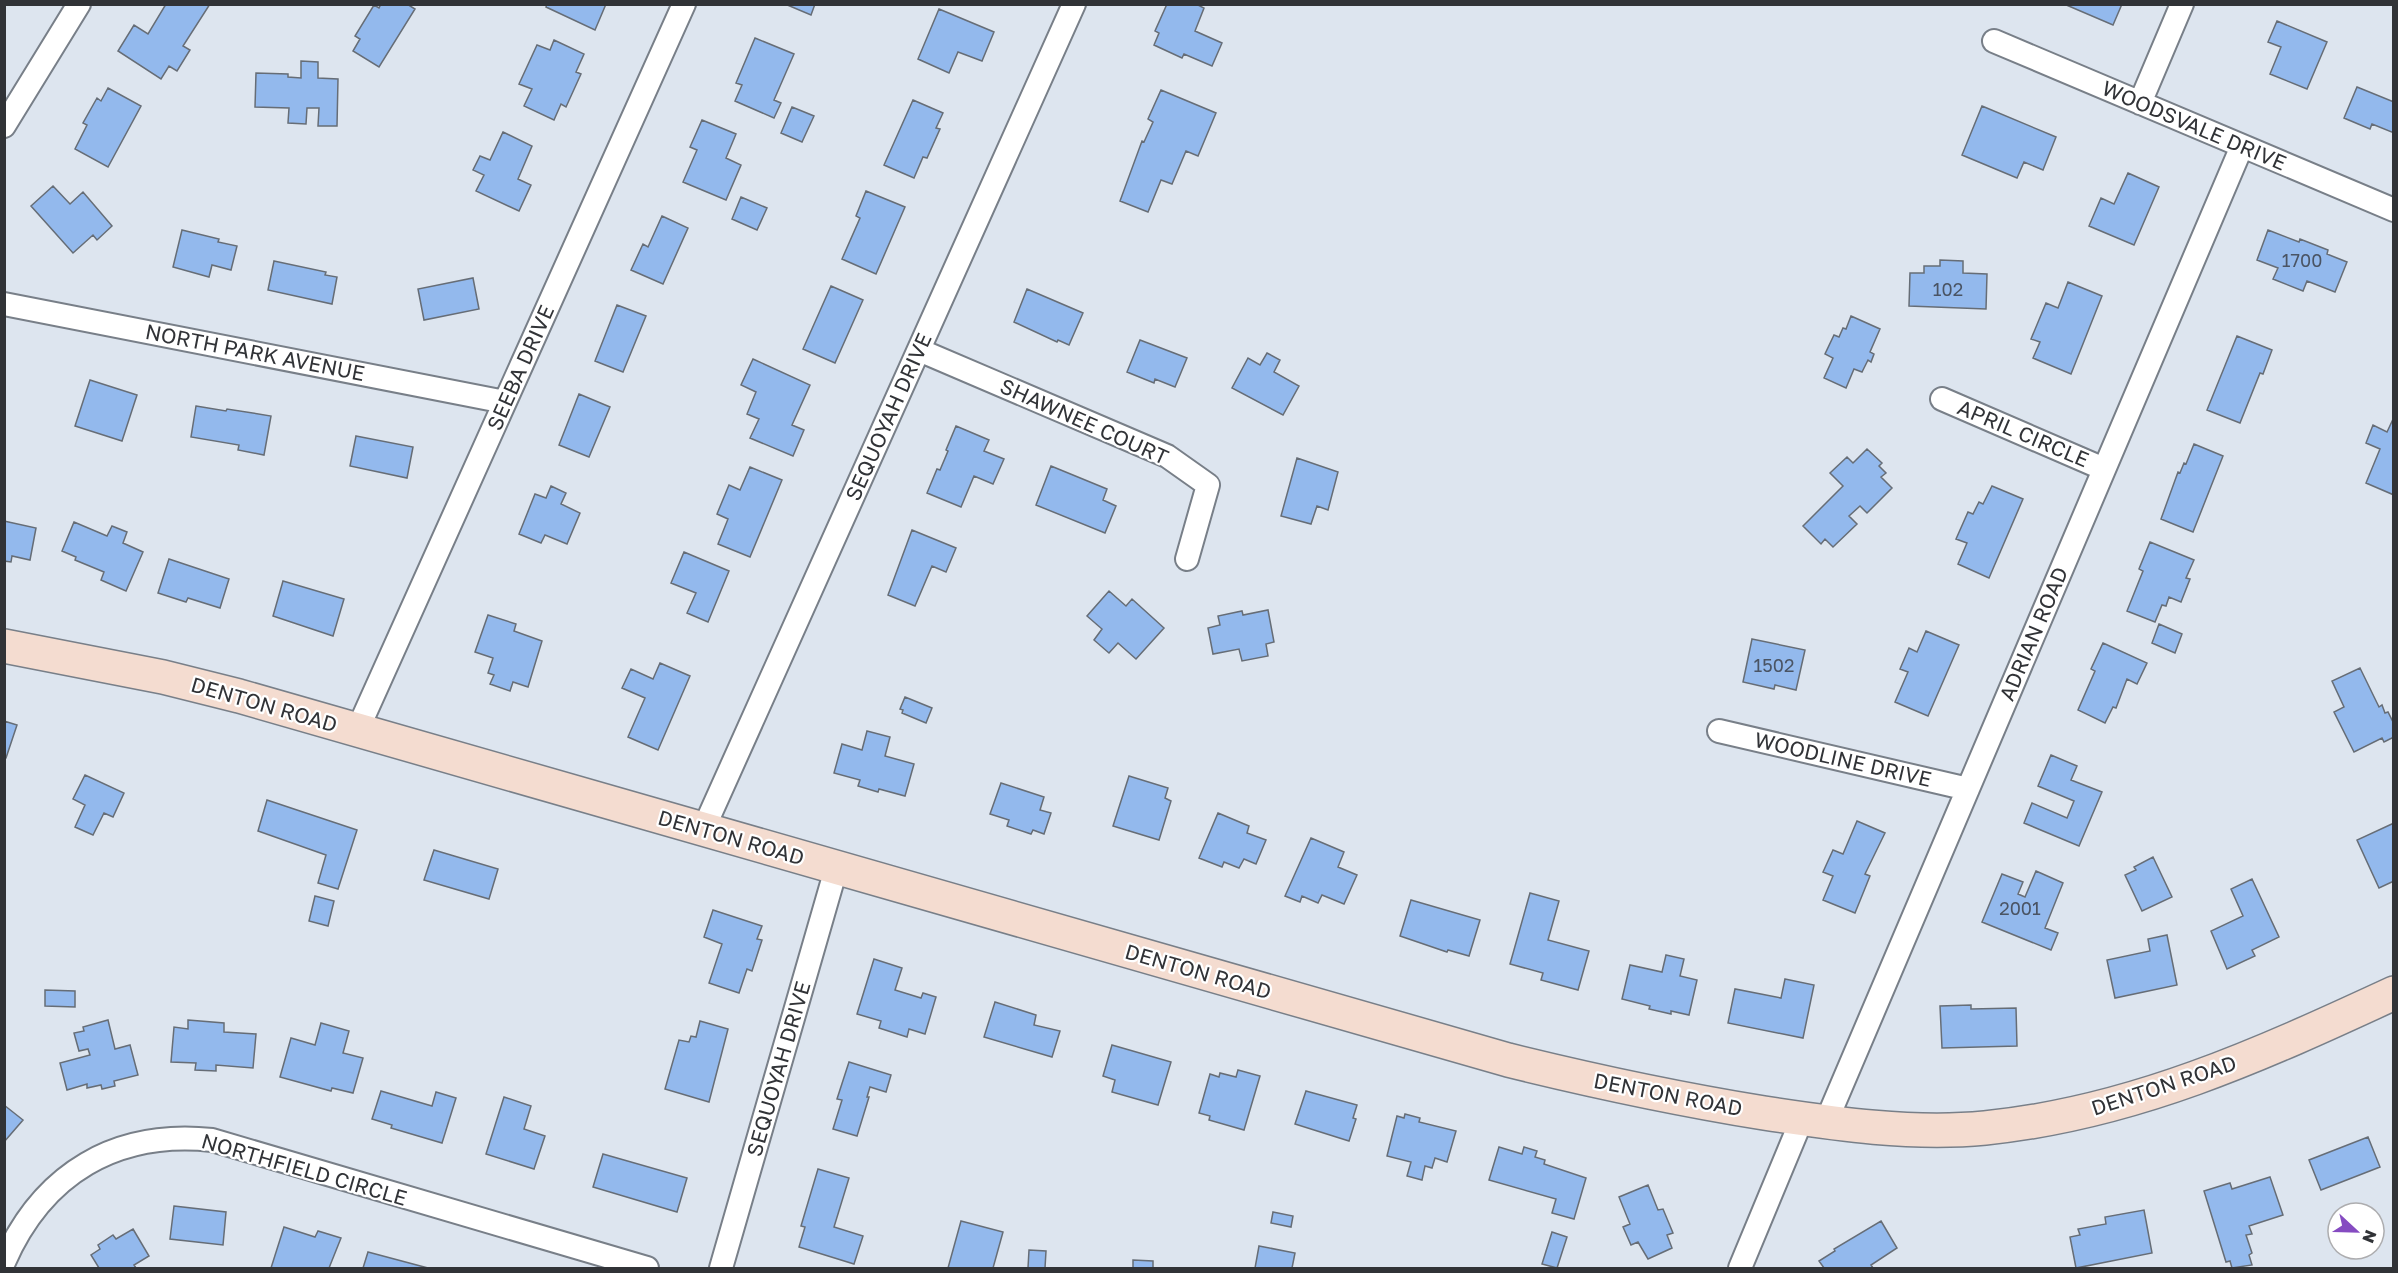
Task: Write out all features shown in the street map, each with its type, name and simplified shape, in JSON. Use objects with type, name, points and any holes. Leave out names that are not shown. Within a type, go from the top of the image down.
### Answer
[{"type":"street","points":[[4,126],[79,4]]},
{"type":"street","name":"SEEBA DRIVE","points":[[357,731],[684,4]]},
{"type":"street","name":"SEQUOYAH DRIVE","points":[[703,830],[1074,4]]},
{"type":"street","points":[[2140,103],[2182,4]]},
{"type":"street","name":"WOODSVALE DRIVE","points":[[1994,41],[2394,210]]},
{"type":"street","name":"ADRIAN ROAD","points":[[1814,1120],[1968,789],[2241,146]]},
{"type":"street","name":"NORTH PARK AVENUE","points":[[4,304],[505,402]]},
{"type":"street","name":"SHAWNEE COURT","points":[[919,350],[1167,456],[1208,485],[1187,559]]},
{"type":"street","name":"APRIL CIRCLE","points":[[1942,399],[2104,469]]},
{"type":"street","name":"DENTON ROAD","points":[[4,646],[239,696],[1508,1060],[1669,1097],[1814,1120],[1884,1127],[1982,1128],[2079,1113],[2171,1087],[2226,1068],[2276,1048],[2394,993]]},
{"type":"street","name":"WOODLINE DRIVE","points":[[1719,732],[1968,789]]},
{"type":"street","name":"SEQUOYAH DRIVE","points":[[721,1269],[836,869]]},
{"type":"street","points":[[1740,1269],[1814,1120]]},
{"type":"street","name":"NORTHFIELD CIRCLE","points":[[4,1262],[17,1234],[31,1213],[47,1194],[87,1163],[116,1150],[147,1141],[190,1138],[212,1140],[647,1269]]},
{"type":"building","points":[[166,4],[210,4],[183,46],[190,50],[177,71],[169,66],[161,79],[118,51],[134,25],[148,34]]},
{"type":"building","points":[[381,4],[407,4],[415,9],[379,67],[353,51],[360,39],[355,36],[374,5],[379,8]]},
{"type":"building","points":[[547,4],[606,4],[595,30],[546,7]]},
{"type":"building","points":[[785,4],[815,4],[811,15]]},
{"type":"building","points":[[1167,4],[1196,4],[1204,8],[1195,31],[1222,43],[1212,66],[1184,54],[1182,58],[1154,45],[1159,33],[1155,31]]},
{"type":"building","points":[[2064,4],[2122,4],[2113,25]]},
{"type":"building","points":[[939,9],[994,32],[982,61],[958,52],[949,73],[918,59]]},
{"type":"building","points":[[2277,21],[2327,42],[2307,89],[2270,74],[2281,47],[2268,42]]},
{"type":"building","points":[[755,38],[794,54],[774,100],[781,103],[774,118],[735,101],[742,85],[736,83]]},
{"type":"building","points":[[554,40],[584,54],[576,72],[581,74],[566,107],[561,104],[554,120],[524,106],[532,89],[519,84],[537,45],[550,50]]},
{"type":"building","points":[[301,61],[318,62],[318,78],[338,79],[337,126],[318,126],[319,108],[307,108],[306,124],[288,123],[289,108],[255,107],[256,73],[288,74],[288,77],[301,78]]},
{"type":"building","points":[[2357,87],[2394,102],[2394,133],[2372,124],[2370,129],[2344,118]]},
{"type":"building","points":[[108,88],[141,106],[108,167],[75,149],[87,125],[83,123],[97,98],[101,101]]},
{"type":"building","points":[[1161,90],[1216,113],[1198,156],[1186,151],[1172,184],[1161,180],[1148,212],[1120,201],[1142,141],[1144,142],[1153,122],[1148,119]]},
{"type":"building","points":[[913,100],[943,113],[936,128],[940,129],[927,158],[923,157],[914,178],[884,165]]},
{"type":"building","points":[[1982,106],[2056,137],[2043,170],[2024,162],[2017,178],[1962,155]]},
{"type":"building","points":[[792,107],[814,116],[802,142],[781,133]]},
{"type":"building","points":[[702,120],[736,134],[726,158],[741,165],[726,200],[683,182],[697,150],[690,147]]},
{"type":"building","points":[[503,132],[532,146],[518,179],[531,185],[519,211],[476,191],[484,175],[473,170],[480,156],[490,160]]},
{"type":"building","points":[[2128,173],[2159,187],[2134,245],[2089,226],[2101,198],[2114,204]]},
{"type":"building","points":[[53,186],[70,204],[83,192],[112,226],[97,240],[93,235],[73,253],[31,206]]},
{"type":"building","points":[[866,191],[905,207],[876,274],[842,259],[860,218],[856,216]]},
{"type":"building","points":[[741,197],[767,208],[757,230],[732,219]]},
{"type":"building","points":[[662,216],[688,228],[663,284],[631,270],[643,244],[648,247]]},
{"type":"building","points":[[182,230],[237,246],[231,270],[212,265],[209,277],[173,267]]},
{"type":"building","points":[[2268,230],[2328,250],[2327,254],[2347,262],[2335,292],[2307,281],[2303,291],[2273,279],[2278,268],[2257,260]]},
{"type":"building","points":[[1940,260],[1963,261],[1963,273],[1987,274],[1986,309],[1909,306],[1910,273],[1924,273],[1924,266],[1940,266]]},
{"type":"building","points":[[274,261],[326,272],[325,275],[337,277],[332,304],[268,290]]},
{"type":"building","points":[[473,278],[479,309],[424,320],[418,289]]},
{"type":"building","points":[[2068,282],[2102,296],[2071,374],[2033,358],[2040,342],[2031,339],[2046,303],[2058,308]]},
{"type":"building","points":[[831,286],[863,300],[835,363],[803,349]]},
{"type":"building","points":[[1027,289],[1083,313],[1069,345],[1058,340],[1057,342],[1014,322]]},
{"type":"building","points":[[617,305],[646,316],[623,372],[595,361]]},
{"type":"building","points":[[1851,316],[1880,329],[1870,352],[1874,354],[1871,362],[1868,360],[1862,372],[1854,369],[1846,388],[1824,378],[1833,358],[1825,354],[1834,335],[1839,337],[1843,328],[1846,329]]},
{"type":"building","points":[[2237,336],[2272,350],[2240,423],[2207,410]]},
{"type":"building","points":[[1140,340],[1187,358],[1175,387],[1155,379],[1154,383],[1127,372]]},
{"type":"building","points":[[1267,353],[1280,360],[1274,372],[1299,386],[1283,415],[1232,388],[1248,358],[1260,365]]},
{"type":"building","points":[[753,359],[810,385],[792,425],[804,430],[793,456],[750,438],[759,419],[747,414],[756,392],[741,385]]},
{"type":"building","points":[[90,380],[137,395],[122,441],[75,426]]},
{"type":"building","points":[[579,394],[610,407],[589,457],[559,445]]},
{"type":"building","points":[[196,406],[271,416],[264,455],[238,450],[239,445],[191,437]]},
{"type":"building","points":[[2394,417],[2394,495],[2366,483],[2380,449],[2366,443],[2373,425],[2387,432]]},
{"type":"building","points":[[956,426],[989,440],[984,451],[1004,459],[993,484],[974,476],[961,507],[927,493],[937,469],[940,470]]},
{"type":"building","points":[[356,436],[413,447],[407,478],[350,466]]},
{"type":"building","points":[[2194,444],[2223,456],[2193,532],[2161,519],[2178,472],[2180,473],[2184,463],[2186,464]]},
{"type":"building","points":[[1867,449],[1882,463],[1879,466],[1886,473],[1881,477],[1892,488],[1867,513],[1860,506],[1849,516],[1857,524],[1833,547],[1825,539],[1821,544],[1803,526],[1843,486],[1830,473],[1847,457],[1853,463]]},
{"type":"building","points":[[1297,458],[1338,472],[1328,510],[1317,506],[1311,524],[1281,516]]},
{"type":"building","points":[[1051,466],[1107,489],[1103,500],[1116,506],[1105,533],[1036,505]]},
{"type":"building","points":[[750,467],[782,480],[750,557],[718,544],[728,519],[717,514],[729,485],[740,490]]},
{"type":"building","points":[[551,486],[566,493],[561,504],[580,513],[567,544],[545,535],[541,543],[519,534],[535,494],[546,498]]},
{"type":"building","points":[[1992,486],[2023,499],[1989,578],[1958,564],[1967,543],[1956,539],[1968,512],[1973,514],[1979,502],[1983,504]]},
{"type":"building","points":[[4,521],[36,528],[30,560],[12,556],[11,562],[4,561]]},
{"type":"building","points":[[74,522],[107,536],[112,526],[127,532],[123,543],[143,552],[126,591],[101,580],[104,572],[75,560],[76,557],[62,551]]},
{"type":"building","points":[[912,530],[956,548],[946,572],[932,566],[915,606],[888,595]]},
{"type":"building","points":[[2150,542],[2194,560],[2186,578],[2190,579],[2181,602],[2169,597],[2166,606],[2162,605],[2155,622],[2127,611],[2143,571],[2139,569]]},
{"type":"building","points":[[684,552],[729,571],[708,622],[687,613],[696,593],[671,583]]},
{"type":"building","points":[[169,559],[229,579],[220,608],[188,598],[186,602],[158,593]]},
{"type":"building","points":[[283,581],[344,599],[333,636],[273,616]]},
{"type":"building","points":[[1109,591],[1126,606],[1132,599],[1164,628],[1136,659],[1118,643],[1109,653],[1094,640],[1102,629],[1087,616]]},
{"type":"building","points":[[1268,610],[1274,642],[1266,644],[1268,656],[1242,661],[1239,649],[1213,654],[1208,628],[1220,625],[1218,616],[1242,611],[1243,615]]},
{"type":"building","points":[[488,615],[516,624],[514,631],[542,641],[528,687],[513,682],[510,691],[490,684],[494,675],[488,673],[493,658],[475,652]]},
{"type":"building","points":[[2159,624],[2182,634],[2175,653],[2152,643]]},
{"type":"building","points":[[1926,631],[1959,645],[1928,716],[1895,702],[1908,672],[1900,669],[1909,648],[1917,652]]},
{"type":"building","points":[[1752,639],[1805,650],[1796,690],[1775,685],[1774,689],[1743,682]]},
{"type":"building","points":[[2103,643],[2147,663],[2137,684],[2127,679],[2116,708],[2113,707],[2105,723],[2078,710],[2095,671],[2091,669]]},
{"type":"building","points":[[660,663],[690,676],[658,750],[628,737],[645,698],[622,688],[631,669],[653,679]]},
{"type":"building","points":[[2360,668],[2379,707],[2382,705],[2394,724],[2394,737],[2384,742],[2382,738],[2354,752],[2334,712],[2344,707],[2332,681]]},
{"type":"building","points":[[905,697],[932,708],[926,723],[902,713],[903,710],[900,709]]},
{"type":"building","points":[[4,721],[17,725],[6,758],[4,758]]},
{"type":"building","points":[[867,731],[890,737],[885,756],[914,764],[905,796],[858,786],[860,780],[834,773],[842,744],[862,750]]},
{"type":"building","points":[[2051,755],[2077,766],[2071,780],[2102,792],[2079,846],[2024,823],[2032,803],[2067,818],[2074,801],[2038,786]]},
{"type":"building","points":[[85,775],[124,793],[113,817],[104,813],[93,835],[75,827],[85,805],[73,799]]},
{"type":"building","points":[[1129,776],[1168,788],[1165,798],[1171,801],[1159,840],[1113,826]]},
{"type":"building","points":[[1001,783],[1044,797],[1040,810],[1051,813],[1044,834],[1033,830],[1031,834],[1007,826],[1009,820],[990,814]]},
{"type":"building","points":[[267,800],[357,830],[338,889],[318,883],[326,855],[258,831]]},
{"type":"building","points":[[1218,813],[1249,826],[1247,833],[1266,840],[1256,864],[1244,859],[1239,868],[1224,862],[1222,867],[1199,858]]},
{"type":"building","points":[[1857,821],[1885,833],[1865,874],[1870,876],[1855,913],[1823,900],[1833,876],[1823,872],[1833,850],[1843,854]]},
{"type":"building","points":[[2394,823],[2394,881],[2379,888],[2357,840]]},
{"type":"building","points":[[1311,838],[1344,852],[1338,867],[1357,875],[1344,904],[1322,895],[1318,903],[1302,896],[1300,902],[1285,896]]},
{"type":"building","points":[[434,850],[498,869],[489,899],[424,880]]},
{"type":"building","points":[[2153,857],[2172,897],[2142,911],[2125,875],[2136,870],[2134,867]]},
{"type":"building","points":[[2036,871],[2063,883],[2045,928],[2058,933],[2051,950],[1982,922],[2002,874],[2023,882],[2018,894],[2025,897]]},
{"type":"building","points":[[2252,879],[2279,937],[2252,950],[2255,956],[2227,969],[2211,931],[2243,916],[2231,889]]},
{"type":"building","points":[[1530,893],[1559,901],[1548,940],[1589,951],[1578,990],[1541,980],[1543,973],[1510,964]]},
{"type":"building","points":[[315,896],[334,901],[328,926],[309,921]]},
{"type":"building","points":[[1411,900],[1480,920],[1469,956],[1448,950],[1447,952],[1400,936]]},
{"type":"building","points":[[713,910],[762,926],[757,939],[762,940],[752,971],[747,969],[739,993],[709,983],[722,944],[704,937]]},
{"type":"building","points":[[2167,935],[2177,985],[2115,998],[2107,960],[2150,951],[2148,939]]},
{"type":"building","points":[[1666,955],[1684,959],[1680,976],[1697,980],[1689,1015],[1649,1009],[1650,1006],[1622,999],[1630,965],[1662,972]]},
{"type":"building","points":[[874,959],[902,968],[895,990],[921,998],[923,993],[936,997],[925,1034],[909,1029],[907,1037],[879,1028],[881,1021],[857,1014]]},
{"type":"building","points":[[1785,979],[1814,985],[1803,1038],[1728,1023],[1735,989],[1781,998]]},
{"type":"building","points":[[45,990],[75,991],[75,1007],[45,1006]]},
{"type":"building","points":[[995,1002],[1036,1015],[1034,1025],[1060,1031],[1052,1057],[984,1037]]},
{"type":"building","points":[[1971,1005],[1971,1009],[2016,1008],[2017,1046],[1942,1048],[1940,1006]]},
{"type":"building","points":[[108,1020],[115,1049],[130,1045],[138,1075],[114,1081],[115,1086],[102,1089],[101,1085],[87,1088],[87,1084],[67,1090],[60,1063],[90,1055],[88,1049],[79,1051],[74,1033],[84,1031],[83,1027]]},
{"type":"building","points":[[188,1020],[224,1023],[224,1032],[256,1034],[253,1068],[216,1065],[216,1071],[195,1070],[196,1063],[171,1062],[174,1027],[188,1029]]},
{"type":"building","points":[[700,1021],[728,1029],[709,1102],[665,1089],[679,1040],[689,1042],[691,1036],[696,1037]]},
{"type":"building","points":[[321,1023],[349,1031],[343,1053],[363,1058],[353,1093],[332,1088],[331,1091],[280,1077],[291,1038],[315,1045]]},
{"type":"building","points":[[1112,1045],[1171,1062],[1158,1105],[1112,1092],[1115,1080],[1103,1076]]},
{"type":"building","points":[[849,1062],[891,1075],[886,1092],[870,1087],[857,1136],[833,1129],[842,1100],[837,1099]]},
{"type":"building","points":[[1238,1070],[1260,1076],[1244,1130],[1209,1120],[1210,1116],[1199,1113],[1210,1074],[1219,1077],[1220,1073],[1236,1077]]},
{"type":"building","points":[[381,1091],[432,1106],[436,1092],[456,1098],[442,1143],[391,1128],[392,1125],[372,1119]]},
{"type":"building","points":[[1306,1091],[1357,1105],[1353,1118],[1356,1119],[1349,1141],[1295,1124]]},
{"type":"building","points":[[504,1097],[531,1106],[524,1129],[545,1136],[534,1169],[486,1154]]},
{"type":"building","points":[[4,1105],[23,1120],[4,1142]]},
{"type":"building","points":[[1405,1114],[1420,1118],[1419,1122],[1456,1131],[1447,1162],[1435,1158],[1432,1168],[1425,1166],[1422,1180],[1407,1176],[1411,1162],[1387,1156],[1397,1116],[1404,1118]]},
{"type":"building","points":[[2368,1137],[2380,1167],[2321,1190],[2309,1160]]},
{"type":"building","points":[[1499,1147],[1522,1154],[1524,1147],[1537,1151],[1535,1157],[1545,1160],[1544,1164],[1586,1178],[1574,1219],[1552,1213],[1556,1199],[1489,1180]]},
{"type":"building","points":[[603,1154],[687,1178],[677,1212],[593,1187]]},
{"type":"building","points":[[818,1169],[849,1178],[834,1227],[863,1236],[854,1264],[799,1247],[805,1227],[801,1226]]},
{"type":"building","points":[[2270,1177],[2283,1215],[2249,1226],[2252,1234],[2246,1235],[2252,1253],[2249,1255],[2252,1265],[2232,1268],[2230,1261],[2226,1262],[2204,1191],[2230,1183],[2232,1189]]},
{"type":"building","points":[[1648,1185],[1658,1210],[1663,1209],[1673,1233],[1667,1235],[1672,1248],[1648,1259],[1638,1242],[1631,1245],[1623,1227],[1630,1224],[1619,1197]]},
{"type":"building","points":[[174,1206],[226,1212],[223,1245],[170,1239]]},
{"type":"building","points":[[2144,1210],[2152,1253],[2076,1268],[2070,1237],[2080,1235],[2078,1229],[2106,1224],[2105,1217]]},
{"type":"building","points":[[1273,1212],[1293,1216],[1291,1227],[1271,1223]]},
{"type":"building","points":[[961,1221],[1003,1232],[993,1268],[948,1268]]},
{"type":"building","points":[[1881,1221],[1897,1248],[1871,1265],[1873,1268],[1824,1268],[1819,1261],[1835,1251],[1834,1249]]},
{"type":"building","points":[[284,1227],[315,1237],[318,1231],[341,1238],[329,1268],[271,1268]]},
{"type":"building","points":[[133,1229],[149,1256],[134,1265],[136,1268],[99,1268],[91,1255],[100,1249],[98,1245],[113,1235],[116,1239]]},
{"type":"building","points":[[1552,1232],[1567,1237],[1557,1268],[1542,1264]]},
{"type":"building","points":[[1259,1246],[1295,1253],[1292,1268],[1255,1268]]},
{"type":"building","points":[[1029,1250],[1046,1251],[1045,1268],[1028,1268]]},
{"type":"building","points":[[368,1252],[428,1268],[363,1268]]},
{"type":"building","points":[[1133,1260],[1153,1261],[1153,1268],[1133,1268]]}]
